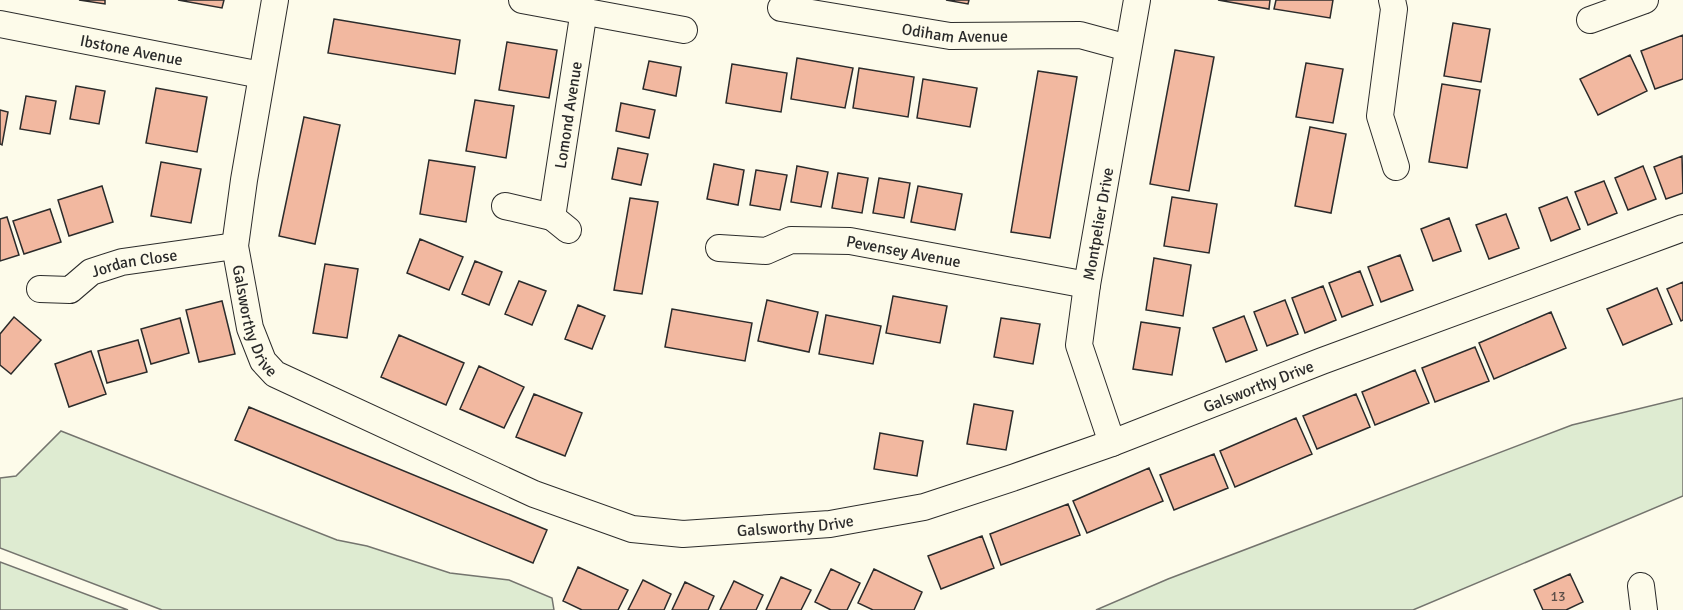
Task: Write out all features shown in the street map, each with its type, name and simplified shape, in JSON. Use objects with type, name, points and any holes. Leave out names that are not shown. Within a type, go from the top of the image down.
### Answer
[{"type":"street","name":"Galsworthy Drive","points":[[275,0],[235,246],[250,328],[263,361],[275,374],[534,494],[632,529],[683,534],[830,524],[924,507],[1112,443],[1322,362],[1683,228]]},
{"type":"street","points":[[522,0],[684,30]]},
{"type":"street","name":"Montpelier Drive","points":[[1112,443],[1079,345],[1087,285],[1137,0]]},
{"type":"street","points":[[1392,0],[1394,9],[1380,116],[1395,167]]},
{"type":"street","points":[[1590,20],[1645,0]]},
{"type":"street","name":"Odiham Avenue","points":[[781,8],[950,36],[1080,35],[1128,48]]},
{"type":"street","name":"Lomond Avenue","points":[[505,206],[560,223],[584,10]]},
{"type":"street","name":"Ibstone Avenue","points":[[0,24],[261,75]]},
{"type":"street","name":"Pevensey Avenue","points":[[719,248],[765,251],[791,240],[850,242],[1087,285]]},
{"type":"street","name":"Jordan Close","points":[[40,289],[70,290],[91,273],[122,262],[235,246]]},
{"type":"green space","points":[[1683,398],[1683,496],[1413,610],[1096,610],[1168,579],[1572,425]]},
{"type":"green space","points":[[61,431],[337,540],[367,546],[450,573],[509,580],[552,598],[554,610],[162,610],[0,548],[0,478],[16,476]]},
{"type":"green space","points":[[0,562],[128,610],[0,610]]},
{"type":"building","points":[[79,0],[105,0],[105,4]]},
{"type":"building","points":[[178,0],[224,0],[222,8]]},
{"type":"building","points":[[946,0],[969,0],[968,4]]},
{"type":"building","points":[[1218,0],[1270,0],[1269,9]]},
{"type":"building","points":[[1276,0],[1333,0],[1330,18],[1274,9]]},
{"type":"building","points":[[334,19],[460,40],[455,74],[328,53]]},
{"type":"building","points":[[1453,23],[1490,29],[1481,82],[1444,76]]},
{"type":"building","points":[[1683,35],[1683,79],[1655,89],[1641,51]]},
{"type":"building","points":[[507,42],[557,50],[549,98],[499,90]]},
{"type":"building","points":[[1175,50],[1214,57],[1189,191],[1150,184]]},
{"type":"building","points":[[1630,55],[1647,91],[1598,115],[1580,79]]},
{"type":"building","points":[[797,58],[853,68],[845,108],[791,99]]},
{"type":"building","points":[[649,61],[681,67],[676,96],[643,89]]},
{"type":"building","points":[[1306,63],[1343,69],[1333,123],[1296,117]]},
{"type":"building","points":[[732,64],[787,73],[781,112],[726,103]]},
{"type":"building","points":[[859,68],[914,77],[908,117],[853,108]]},
{"type":"building","points":[[1038,71],[1077,77],[1050,238],[1011,232]]},
{"type":"building","points":[[923,79],[977,88],[970,127],[917,118]]},
{"type":"building","points":[[1442,84],[1480,90],[1467,168],[1429,162]]},
{"type":"building","points":[[76,86],[105,91],[99,124],[70,119]]},
{"type":"building","points":[[156,88],[207,97],[197,152],[146,143]]},
{"type":"building","points":[[26,96],[56,101],[50,134],[20,129]]},
{"type":"building","points":[[475,100],[514,106],[506,158],[466,151]]},
{"type":"building","points":[[621,103],[655,110],[649,138],[616,131]]},
{"type":"building","points":[[0,110],[8,112],[2,145],[0,144]]},
{"type":"building","points":[[304,117],[340,125],[315,244],[279,236]]},
{"type":"building","points":[[1310,127],[1346,134],[1331,213],[1295,206]]},
{"type":"building","points":[[618,148],[648,154],[641,185],[612,179]]},
{"type":"building","points":[[1682,156],[1683,193],[1666,199],[1654,167]]},
{"type":"building","points":[[429,160],[475,167],[466,222],[420,214]]},
{"type":"building","points":[[161,162],[201,169],[191,223],[151,216]]},
{"type":"building","points":[[714,164],[744,170],[738,205],[707,199]]},
{"type":"building","points":[[797,166],[828,172],[821,207],[791,202]]},
{"type":"building","points":[[1643,166],[1656,199],[1628,210],[1615,178]]},
{"type":"building","points":[[756,170],[787,175],[780,210],[750,205]]},
{"type":"building","points":[[838,173],[868,178],[862,213],[832,208]]},
{"type":"building","points":[[879,178],[910,183],[904,218],[873,213]]},
{"type":"building","points":[[1604,181],[1617,213],[1588,225],[1575,192]]},
{"type":"building","points":[[102,186],[113,222],[69,236],[58,200]]},
{"type":"building","points":[[918,186],[962,194],[955,230],[911,222]]},
{"type":"building","points":[[1172,197],[1217,204],[1209,253],[1164,246]]},
{"type":"building","points":[[1567,197],[1580,229],[1551,241],[1539,208]]},
{"type":"building","points":[[630,198],[658,202],[642,294],[614,290]]},
{"type":"building","points":[[50,209],[61,242],[24,254],[13,221]]},
{"type":"building","points":[[1506,214],[1519,248],[1489,259],[1476,225]]},
{"type":"building","points":[[7,217],[19,255],[0,261],[0,219]]},
{"type":"building","points":[[1449,218],[1461,251],[1433,261],[1421,229]]},
{"type":"building","points":[[420,239],[463,257],[449,290],[407,273]]},
{"type":"building","points":[[1400,255],[1413,290],[1381,302],[1368,267]]},
{"type":"building","points":[[1154,258],[1191,265],[1183,316],[1146,310]]},
{"type":"building","points":[[475,261],[502,272],[489,305],[462,294]]},
{"type":"building","points":[[325,264],[358,269],[347,338],[313,333]]},
{"type":"building","points":[[1360,271],[1373,305],[1342,317],[1329,283]]},
{"type":"building","points":[[519,281],[546,291],[532,325],[505,314]]},
{"type":"building","points":[[1683,282],[1683,320],[1681,321],[1667,289]]},
{"type":"building","points":[[1323,286],[1336,320],[1305,333],[1292,298]]},
{"type":"building","points":[[1657,288],[1672,324],[1623,345],[1607,309]]},
{"type":"building","points":[[893,296],[947,306],[940,343],[886,333]]},
{"type":"building","points":[[767,300],[818,312],[809,352],[758,341]]},
{"type":"building","points":[[1285,300],[1298,334],[1267,346],[1254,312]]},
{"type":"building","points":[[222,301],[235,354],[199,362],[186,310]]},
{"type":"building","points":[[578,305],[605,316],[592,349],[565,339]]},
{"type":"building","points":[[672,309],[752,323],[745,361],[665,347]]},
{"type":"building","points":[[1551,312],[1566,348],[1494,379],[1479,343]]},
{"type":"building","points":[[826,315],[881,326],[873,364],[819,354]]},
{"type":"building","points":[[1244,316],[1257,350],[1226,362],[1213,328]]},
{"type":"building","points":[[14,317],[41,340],[11,374],[0,365],[0,334]]},
{"type":"building","points":[[180,318],[189,353],[151,364],[141,329]]},
{"type":"building","points":[[1001,318],[1040,324],[1033,364],[994,357]]},
{"type":"building","points":[[1141,322],[1180,328],[1172,375],[1133,369]]},
{"type":"building","points":[[399,335],[464,363],[446,405],[381,377]]},
{"type":"building","points":[[138,340],[147,372],[107,383],[98,351]]},
{"type":"building","points":[[1475,347],[1489,381],[1435,402],[1422,368]]},
{"type":"building","points":[[91,351],[106,394],[69,407],[55,364]]},
{"type":"building","points":[[479,366],[524,387],[504,428],[460,409]]},
{"type":"building","points":[[1415,370],[1429,403],[1375,425],[1362,392]]},
{"type":"building","points":[[534,394],[582,413],[565,456],[516,437]]},
{"type":"building","points":[[1356,394],[1370,427],[1317,449],[1303,416]]},
{"type":"building","points":[[974,404],[1013,411],[1006,450],[967,444]]},
{"type":"building","points":[[249,407],[547,530],[533,563],[235,440]]},
{"type":"building","points":[[1296,418],[1312,454],[1235,487],[1220,451]]},
{"type":"building","points":[[880,433],[923,441],[917,476],[874,469]]},
{"type":"building","points":[[1214,454],[1228,488],[1174,510],[1160,475]]},
{"type":"building","points":[[1149,468],[1163,501],[1087,533],[1073,501]]},
{"type":"building","points":[[1068,504],[1080,535],[1001,565],[990,534]]},
{"type":"building","points":[[982,536],[994,568],[941,589],[928,556]]},
{"type":"building","points":[[578,567],[628,590],[618,610],[582,610],[563,601]]},
{"type":"building","points":[[831,569],[860,583],[847,610],[831,610],[815,602]]},
{"type":"building","points":[[874,569],[922,592],[914,610],[873,610],[858,603]]},
{"type":"building","points":[[1570,574],[1583,602],[1566,610],[1543,610],[1534,590]]},
{"type":"building","points":[[781,577],[811,590],[801,610],[766,610]]},
{"type":"building","points":[[643,580],[671,594],[664,610],[628,610]]},
{"type":"building","points":[[734,581],[763,595],[756,610],[720,610]]},
{"type":"building","points":[[685,582],[714,596],[708,610],[672,610]]}]
